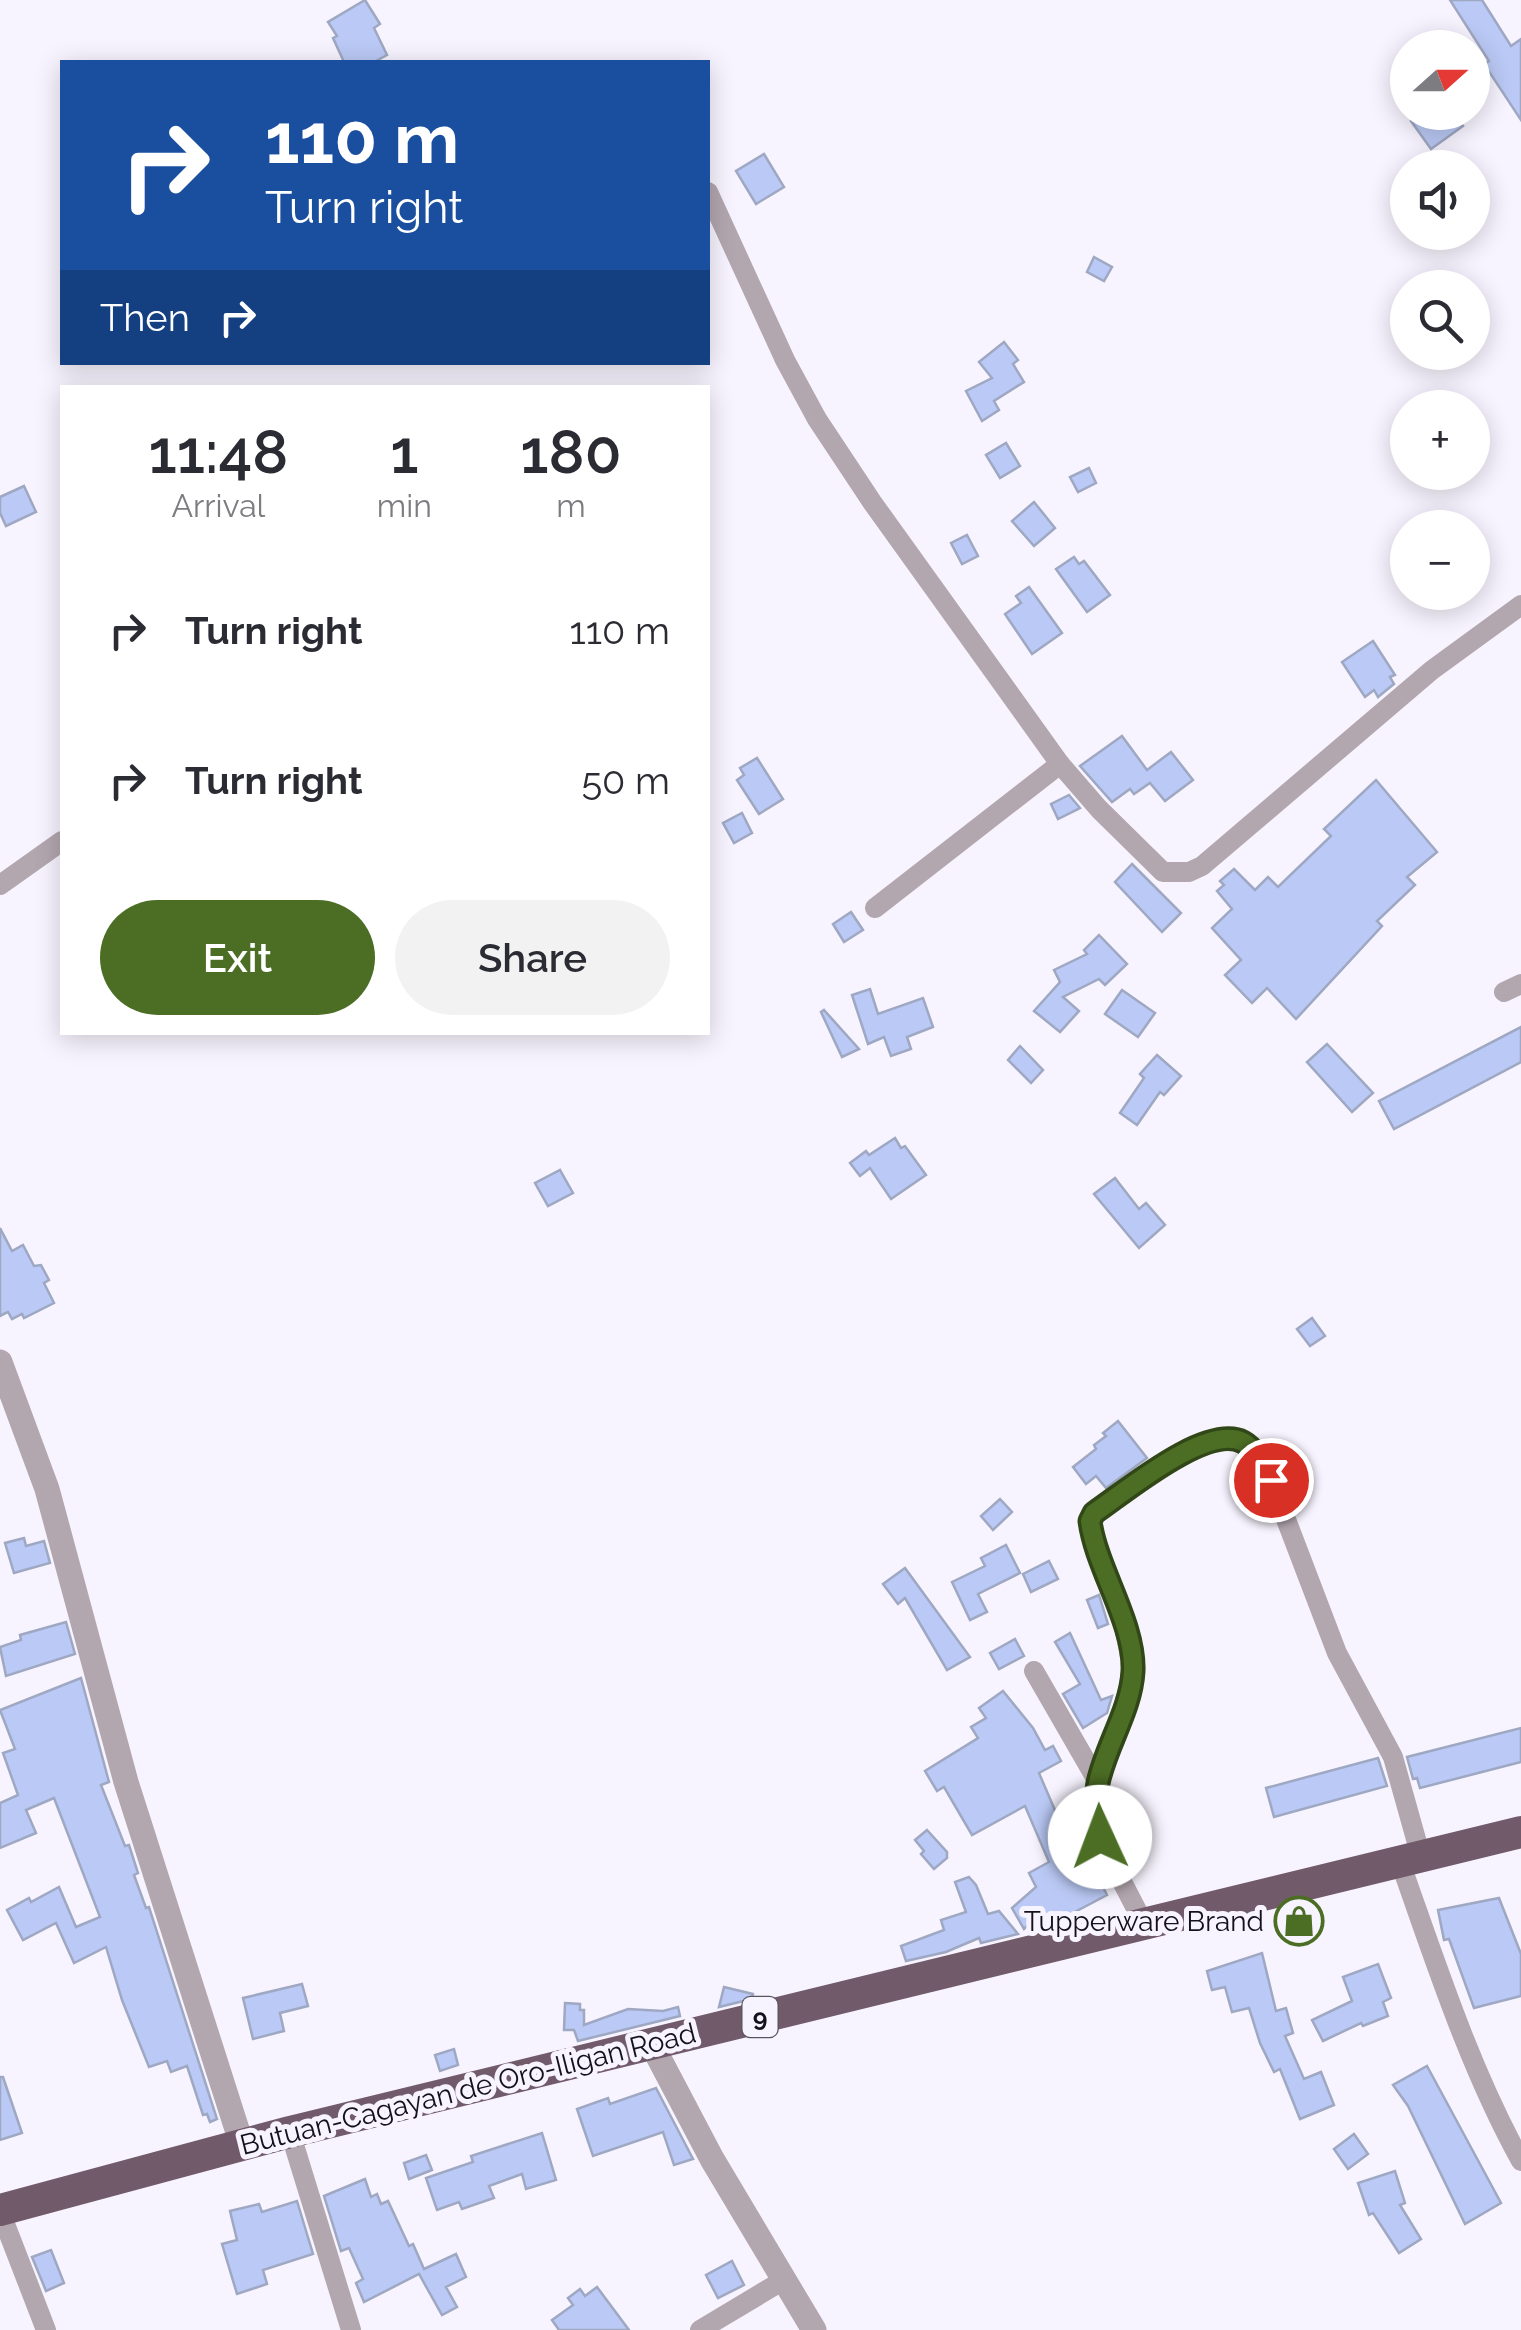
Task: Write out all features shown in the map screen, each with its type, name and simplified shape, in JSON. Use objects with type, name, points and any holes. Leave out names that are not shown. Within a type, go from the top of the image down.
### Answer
[{"type":"highway","name":"Butuan-Cagayan de Oro-Iligan Road","points":[[0,2211],[290,2132],[1521,1832]]},
{"type":"street","points":[[710,196],[785,360],[817,419],[872,502],[1060,764],[1163,872],[1189,872],[1202,866],[1432,670],[1521,605]]},
{"type":"street","points":[[875,908],[1060,764]]},
{"type":"street","points":[[0,885],[60,842]]},
{"type":"street","points":[[0,1362],[47,1489],[126,1782],[242,2145]]},
{"type":"street","points":[[1145,1926],[1100,1837],[1098,1782],[1133,1671],[1128,1641],[1090,1521],[1094,1513],[1196,1448],[1221,1438],[1243,1442],[1255,1453],[1271,1480],[1337,1653],[1393,1757],[1411,1859],[1459,2027],[1521,2160]]},
{"type":"street","points":[[1034,1671],[1098,1782]]},
{"type":"street","points":[[651,2043],[782,2282],[814,2330]]},
{"type":"street","points":[[290,2132],[351,2330]]},
{"type":"street","points":[[0,2211],[46,2330]]},
{"type":"street","points":[[700,2330],[782,2282]]},
{"type":"building","points":[[365,0],[380,24],[374,28],[387,55],[378,60],[343,60],[333,38],[337,36],[328,22]]},
{"type":"building","points":[[1450,0],[1482,0],[1511,46],[1521,39],[1521,120],[1490,73],[1490,30],[1469,30]]},
{"type":"building","points":[[1417,130],[1457,130],[1431,149]]},
{"type":"building","points":[[764,154],[784,187],[756,204],[736,171]]},
{"type":"building","points":[[1094,257],[1112,267],[1104,281],[1087,272]]},
{"type":"building","points":[[1004,342],[1018,360],[1013,364],[1024,382],[994,401],[999,410],[982,421],[966,391],[992,378],[979,362]]},
{"type":"building","points":[[1006,443],[1020,466],[1000,478],[986,455]]},
{"type":"building","points":[[1089,468],[1096,483],[1078,492],[1070,477]]},
{"type":"building","points":[[24,486],[36,512],[6,526],[0,513],[0,497]]},
{"type":"building","points":[[1034,502],[1055,528],[1034,546],[1012,521]]},
{"type":"building","points":[[967,535],[978,556],[962,564],[951,543]]},
{"type":"building","points":[[1074,557],[1079,564],[1084,561],[1110,595],[1087,612],[1056,569]]},
{"type":"building","points":[[1029,587],[1062,633],[1032,654],[1005,614],[1021,603],[1016,596]]},
{"type":"building","points":[[1373,641],[1395,675],[1390,677],[1394,684],[1378,697],[1374,690],[1365,697],[1342,662]]},
{"type":"building","points":[[1122,736],[1147,770],[1171,752],[1193,780],[1165,801],[1150,783],[1134,794],[1130,789],[1112,802],[1080,766]]},
{"type":"building","points":[[757,758],[783,799],[759,814],[737,780],[744,775],[740,768]]},
{"type":"building","points":[[1376,780],[1437,852],[1407,877],[1415,885],[1377,921],[1382,926],[1296,1019],[1267,988],[1252,1003],[1225,975],[1241,960],[1212,928],[1232,909],[1217,891],[1224,885],[1220,881],[1234,869],[1255,890],[1268,877],[1278,887],[1331,836],[1324,829]]},
{"type":"building","points":[[1069,795],[1080,808],[1058,819],[1051,804]]},
{"type":"building","points":[[742,813],[752,833],[734,843],[723,823]]},
{"type":"building","points":[[1132,864],[1181,913],[1162,932],[1115,882]]},
{"type":"building","points":[[851,912],[863,930],[844,942],[833,924]]},
{"type":"building","points":[[1099,935],[1127,964],[1105,985],[1099,979],[1063,997],[1079,1011],[1060,1032],[1034,1011],[1060,982],[1054,970],[1087,954],[1084,950]]},
{"type":"building","points":[[870,989],[878,1014],[923,998],[933,1027],[907,1037],[911,1049],[891,1056],[884,1037],[868,1044],[852,995]]},
{"type":"building","points":[[1122,990],[1155,1013],[1138,1037],[1105,1014]]},
{"type":"building","points":[[824,1010],[859,1049],[842,1057],[821,1012]]},
{"type":"building","points":[[1521,1027],[1521,1062],[1394,1129],[1379,1101]]},
{"type":"building","points":[[1327,1044],[1373,1093],[1352,1112],[1307,1062]]},
{"type":"building","points":[[1020,1046],[1043,1070],[1031,1083],[1008,1060]]},
{"type":"building","points":[[1157,1055],[1181,1076],[1164,1095],[1160,1092],[1137,1125],[1120,1113],[1144,1078],[1140,1074]]},
{"type":"building","points":[[895,1138],[926,1175],[891,1199],[870,1168],[860,1176],[850,1163]]},
{"type":"building","points":[[560,1170],[573,1193],[548,1206],[535,1183]]},
{"type":"building","points":[[1115,1178],[1139,1209],[1146,1203],[1165,1225],[1139,1248],[1094,1194]]},
{"type":"building","points":[[0,1228],[12,1251],[23,1245],[34,1266],[41,1265],[49,1280],[44,1283],[54,1303],[24,1318],[22,1314],[12,1319],[8,1312],[0,1316]]},
{"type":"building","points":[[1312,1318],[1325,1336],[1310,1346],[1297,1329]]},
{"type":"building","points":[[1118,1421],[1147,1458],[1106,1488],[1096,1476],[1086,1484],[1073,1467],[1096,1449],[1094,1445],[1106,1436],[1103,1433]]},
{"type":"building","points":[[1000,1499],[1012,1512],[993,1530],[981,1516]]},
{"type":"building","points":[[24,1538],[26,1546],[44,1541],[50,1563],[14,1573],[5,1543]]},
{"type":"building","points":[[1006,1545],[1020,1573],[978,1594],[987,1612],[970,1620],[952,1582],[985,1566],[981,1558]]},
{"type":"building","points":[[1049,1561],[1058,1579],[1031,1592],[1023,1574]]},
{"type":"building","points":[[905,1568],[970,1657],[947,1670],[905,1598],[898,1604],[883,1584]]},
{"type":"building","points":[[1099,1595],[1108,1624],[1098,1628],[1087,1600]]},
{"type":"building","points":[[66,1622],[75,1654],[6,1676],[0,1647],[21,1640],[20,1635]]},
{"type":"building","points":[[1070,1633],[1101,1700],[1112,1696],[1107,1713],[1083,1728],[1063,1694],[1080,1684],[1055,1642]]},
{"type":"building","points":[[1015,1639],[1024,1656],[999,1669],[990,1653]]},
{"type":"building","points":[[81,1678],[109,1782],[101,1785],[125,1846],[129,1845],[138,1873],[134,1875],[146,1908],[149,1907],[217,2119],[210,2122],[207,2114],[203,2115],[187,2066],[171,2072],[167,2061],[149,2067],[106,1947],[74,1963],[56,1923],[23,1940],[7,1910],[59,1887],[76,1927],[100,1917],[54,1798],[26,1810],[36,1833],[0,1848],[0,1803],[18,1795],[3,1753],[15,1749],[0,1710]]},
{"type":"building","points":[[1003,1691],[1045,1750],[1053,1746],[1061,1761],[1039,1773],[1075,1857],[1085,1852],[1107,1895],[1067,1916],[1065,1912],[1048,1921],[1043,1911],[1024,1929],[1012,1908],[1036,1887],[1029,1873],[1049,1862],[1025,1806],[972,1835],[944,1787],[937,1791],[925,1771],[978,1738],[971,1727],[986,1718],[979,1708]]},
{"type":"building","points":[[1521,1728],[1521,1762],[1420,1788],[1417,1778],[1413,1779],[1407,1757]]},
{"type":"building","points":[[1378,1758],[1387,1786],[1274,1817],[1266,1788]]},
{"type":"building","points":[[927,1830],[947,1852],[947,1858],[934,1869],[915,1840]]},
{"type":"building","points":[[969,1877],[988,1914],[999,1911],[1018,1934],[981,1943],[979,1938],[946,1952],[906,1961],[901,1946],[944,1930],[941,1920],[966,1912],[955,1882]]},
{"type":"building","points":[[1499,1898],[1521,1954],[1521,1996],[1474,2008],[1449,1939],[1444,1940],[1438,1910]]},
{"type":"building","points":[[1262,1953],[1276,2011],[1286,2008],[1293,2033],[1285,2036],[1304,2079],[1321,2072],[1334,2105],[1300,2119],[1280,2069],[1274,2072],[1260,2043],[1249,2008],[1232,2012],[1225,1987],[1212,1990],[1207,1971]]},
{"type":"building","points":[[1378,1964],[1391,1998],[1383,2002],[1388,2016],[1363,2026],[1361,2023],[1323,2041],[1312,2020],[1352,2001],[1343,1977]]},
{"type":"building","points":[[302,1984],[308,2006],[280,2013],[284,2031],[253,2039],[243,1998]]},
{"type":"building","points":[[724,1987],[753,1994],[752,1999],[719,2007]]},
{"type":"building","points":[[565,2003],[580,2004],[584,2025],[628,2009],[663,2011],[678,2007],[680,2016],[578,2041],[574,2030],[564,2030]]},
{"type":"building","points":[[454,2049],[458,2065],[440,2071],[435,2055]]},
{"type":"building","points":[[1427,2066],[1501,2203],[1465,2224],[1408,2106],[1393,2085]]},
{"type":"building","points":[[0,2077],[22,2133],[0,2140]]},
{"type":"building","points":[[656,2088],[693,2159],[674,2165],[663,2132],[593,2156],[577,2109],[608,2098],[610,2104]]},
{"type":"building","points":[[542,2133],[556,2180],[526,2189],[522,2174],[489,2186],[494,2198],[462,2209],[459,2202],[437,2210],[426,2178],[473,2162],[471,2156]]},
{"type":"building","points":[[1354,2134],[1368,2154],[1348,2169],[1334,2149]]},
{"type":"building","points":[[426,2155],[432,2170],[409,2179],[404,2163]]},
{"type":"building","points":[[1395,2171],[1405,2203],[1400,2205],[1421,2239],[1399,2253],[1373,2213],[1369,2215],[1358,2183]]},
{"type":"building","points":[[365,2179],[371,2197],[377,2194],[381,2204],[388,2201],[424,2269],[456,2254],[466,2277],[446,2287],[457,2307],[442,2315],[419,2274],[364,2302],[356,2283],[363,2279],[349,2248],[341,2251],[324,2196]]},
{"type":"building","points":[[297,2201],[313,2254],[263,2270],[267,2284],[237,2294],[222,2244],[237,2240],[230,2211],[259,2204],[262,2212]]},
{"type":"building","points":[[51,2250],[64,2283],[46,2291],[32,2257]]},
{"type":"building","points":[[732,2261],[744,2285],[718,2298],[706,2275]]},
{"type":"building","points":[[597,2287],[629,2330],[559,2330],[552,2320],[573,2305],[568,2298],[580,2289],[585,2296]]},
{"type":"place","name":"Tupperware Brand","points":[[1299,1921]]},
{"type":"route","points":[[1100,1837],[1098,1782],[1133,1671],[1119,1609],[1090,1521],[1094,1513],[1170,1461],[1221,1438],[1243,1442],[1255,1453],[1271,1480]]}]
